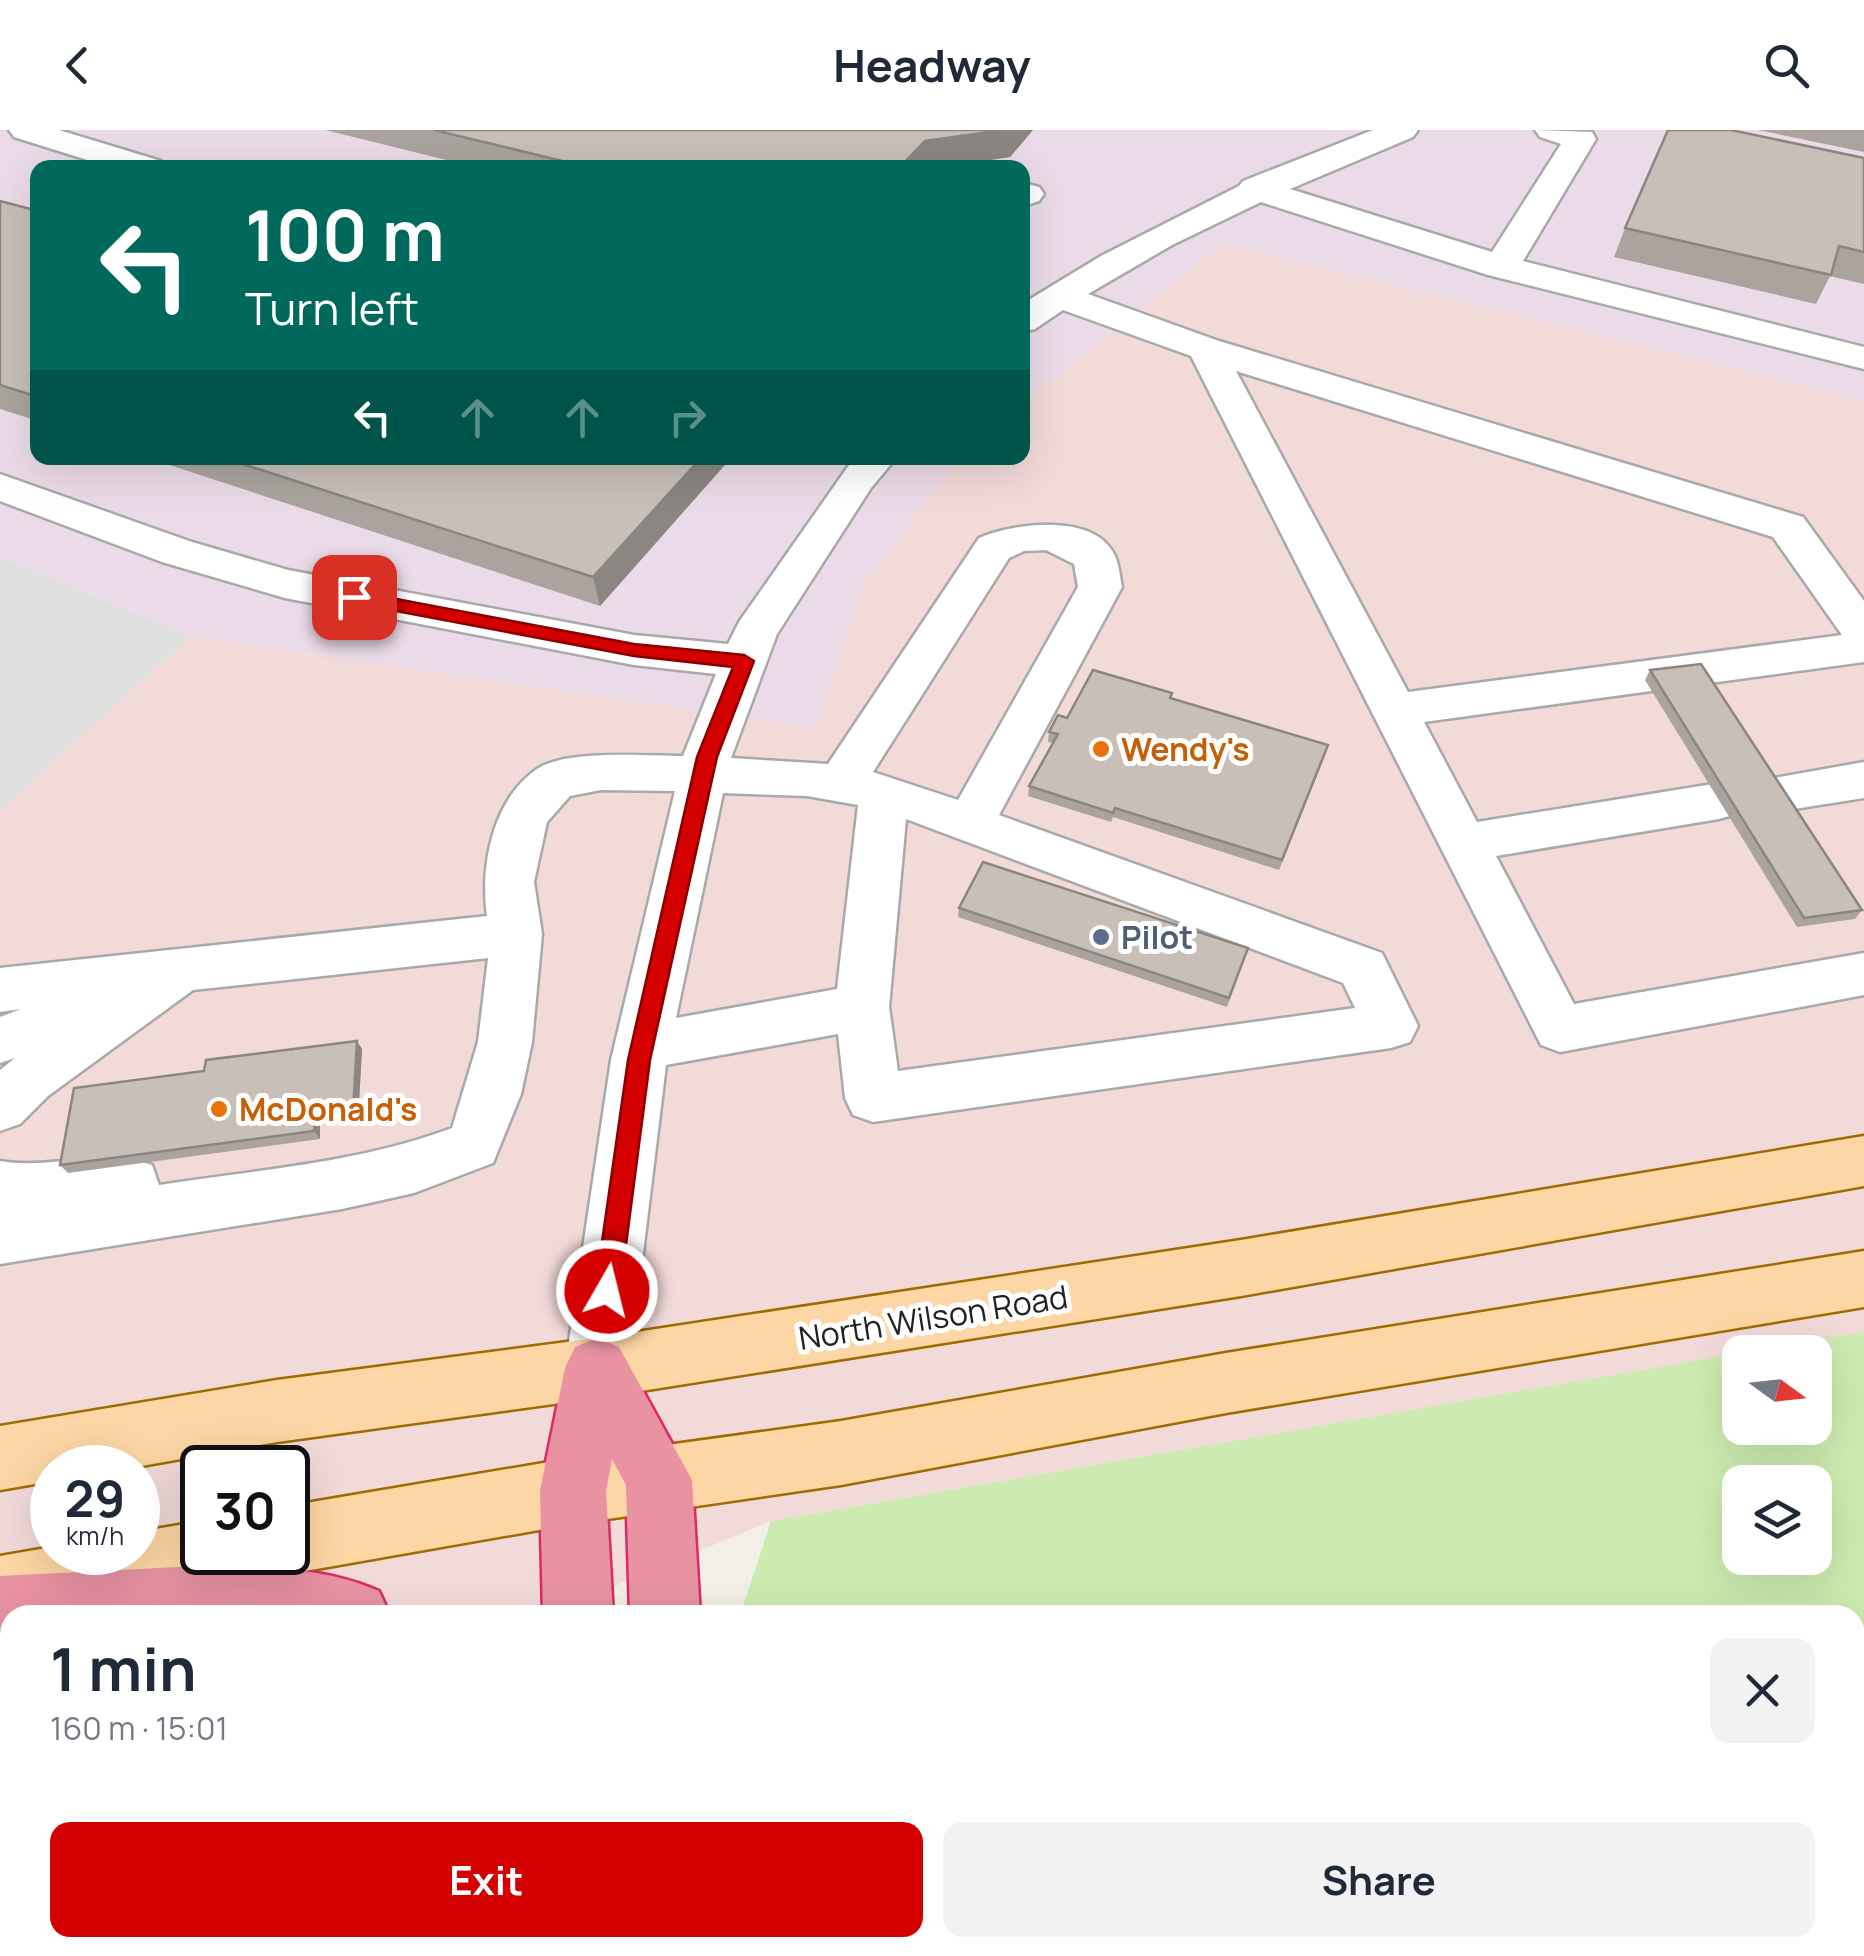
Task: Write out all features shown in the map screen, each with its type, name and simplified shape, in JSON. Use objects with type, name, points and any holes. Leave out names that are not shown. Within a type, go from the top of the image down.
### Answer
[{"type":"highway","points":[[597,1368],[659,1480],[665,1605]]},
{"type":"highway","points":[[578,1605],[573,1491],[597,1368]]},
{"type":"highway","points":[[96,1605],[191,1599],[314,1605]]},
{"type":"main road","name":"North Wilson Road","points":[[0,1458],[277,1411],[597,1368],[1242,1268],[1864,1161]]},
{"type":"main road","points":[[310,1536],[573,1491],[842,1453],[1226,1383],[1864,1279]]},
{"type":"main road","points":[[0,1590],[180,1559]]},
{"type":"street","points":[[25,130],[124,160]]},
{"type":"street","points":[[1030,315],[1159,235],[1255,188],[1402,130]]},
{"type":"street","points":[[1501,267],[1580,140],[1550,130]]},
{"type":"street","points":[[1255,188],[1352,224],[1501,267],[1863,358]]},
{"type":"street","points":[[1058,296],[1206,349],[1788,526],[1864,633]]},
{"type":"street","points":[[1206,349],[1560,1028],[1864,974]]},
{"type":"street","points":[[597,1368],[642,1047],[702,775],[755,633],[870,465]]},
{"type":"street","points":[[0,487],[178,552],[284,584],[634,650],[744,661]]},
{"type":"street","points":[[0,1236],[342,1184],[414,1168],[473,1145],[495,1092],[514,972],[516,934],[508,882],[524,816],[555,781],[601,772],[807,778],[862,788],[1362,968],[1391,1026],[873,1098],[862,1006],[862,788],[994,548],[1017,536],[1049,535],[1077,543],[1096,558],[1100,587],[970,824]]},
{"type":"street","points":[[1394,710],[1864,647]]},
{"type":"street","points":[[1774,794],[1864,780]]},
{"type":"street","points":[[1463,843],[1719,801]]},
{"type":"street","points":[[0,990],[516,934]]},
{"type":"street","points":[[1752,955],[1864,938]]},
{"type":"street","points":[[0,1107],[28,1079],[183,969]]},
{"type":"street","points":[[642,1047],[862,1006]]},
{"type":"street","points":[[0,1040],[38,1026],[116,1016]]},
{"type":"street","points":[[0,1187],[23,1191],[187,1180],[420,1142],[451,1153]]},
{"type":"shaded area","points":[[0,130],[1864,130],[1864,401],[1224,243],[1030,397],[1030,160],[30,160],[30,465],[953,465],[864,584],[816,728],[191,636],[0,557]]},
{"type":"shaded area","points":[[1224,243],[1864,401],[1864,1332],[1832,1338],[1722,1335],[1722,1357],[771,1521],[569,1605],[0,1605],[0,811],[191,636],[816,728],[864,584],[953,465],[1030,465],[1030,397]]},
{"type":"shaded area","points":[[0,557],[191,636],[0,811]]},
{"type":"green space","points":[[1864,1332],[1864,1605],[743,1605],[771,1521],[1722,1356],[1722,1445],[1832,1445],[1832,1337]]},
{"type":"building","points":[[434,130],[1003,130],[925,141],[907,160],[558,160]]},
{"type":"building","points":[[1668,130],[1731,130],[1864,158],[1864,252],[1839,246],[1831,275],[1625,228]]},
{"type":"building","points":[[0,201],[30,209],[30,394],[0,385]]},
{"type":"building","points":[[246,465],[695,465],[593,577]]},
{"type":"building","points":[[1701,664],[1862,910],[1804,918],[1650,670]]},
{"type":"building","points":[[1093,670],[1172,693],[1170,698],[1328,745],[1282,860],[1115,808],[1113,813],[1029,786],[1058,734],[1049,732],[1058,715],[1067,718]]},
{"type":"building","name":"Pilot","points":[[983,862],[1248,948],[1229,998],[959,908]]},
{"type":"building","name":"McDonald's","points":[[357,1041],[353,1112],[315,1117],[314,1131],[60,1165],[74,1088],[204,1071],[206,1060]]},
{"type":"place","name":"Wendy's","points":[[1101,749]]},
{"type":"place","name":"Pilot","points":[[1101,937]]},
{"type":"place","name":"McDonald's","points":[[219,1109]]},
{"type":"route","points":[[354,597],[634,650],[744,661],[707,757],[639,1060],[607,1291]]}]
